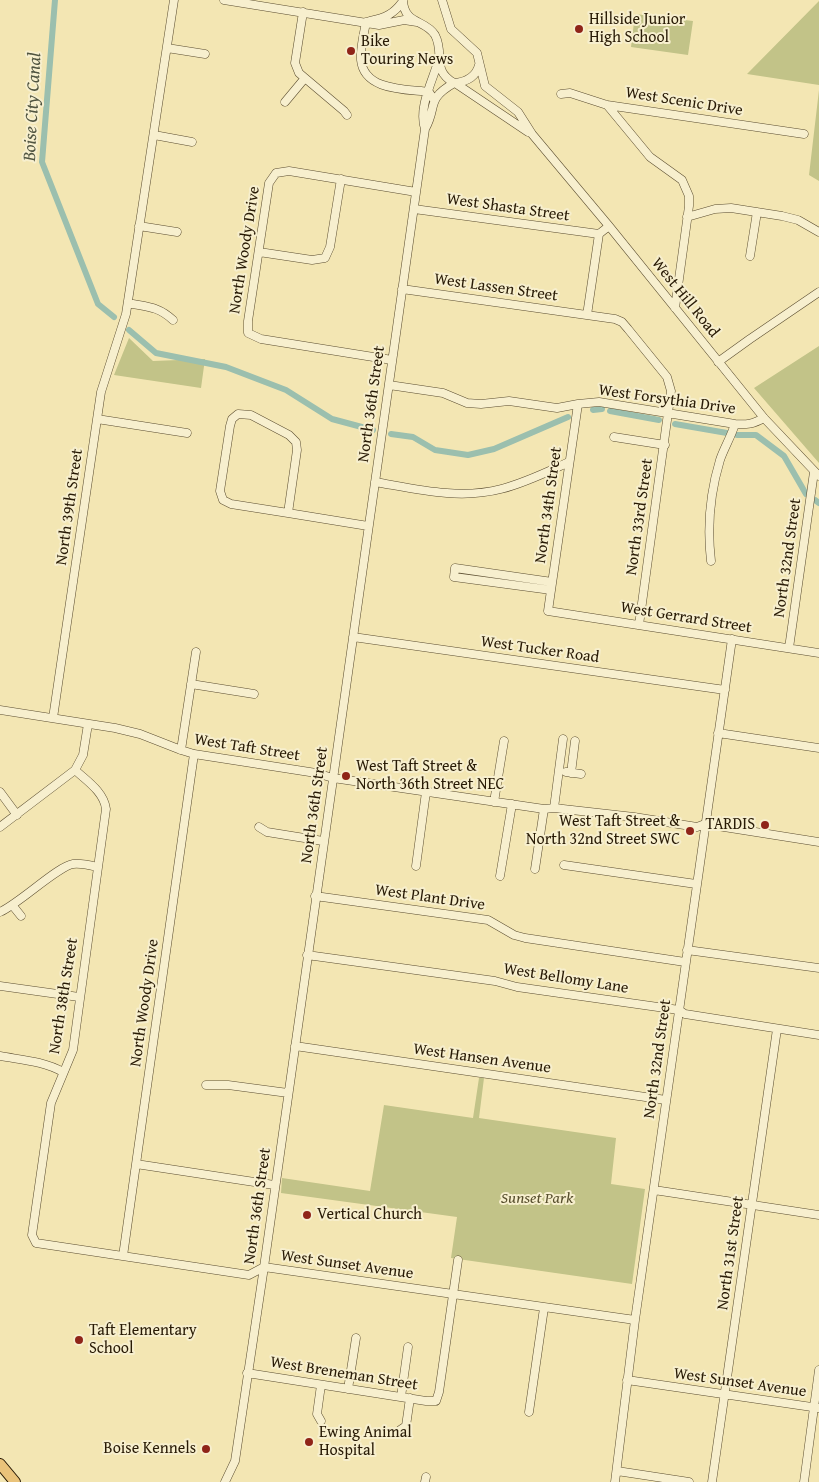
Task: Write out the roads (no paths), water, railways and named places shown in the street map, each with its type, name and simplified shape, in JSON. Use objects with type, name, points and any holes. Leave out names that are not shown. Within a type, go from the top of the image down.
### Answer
[{"type":"main road","points":[[0,1464],[15,1482]]},
{"type":"street","name":"North 39th Street","points":[[53,718],[96,419],[102,386],[122,329],[128,304],[174,0]]},
{"type":"street","points":[[224,0],[379,25],[404,20],[417,22]]},
{"type":"street","points":[[366,22],[392,14],[403,0]]},
{"type":"street","points":[[403,0],[406,13],[427,27],[434,35],[438,43],[439,60]]},
{"type":"street","points":[[366,22],[361,61],[367,76],[379,84],[429,92],[434,100],[439,94],[455,83],[472,77],[480,63],[477,53],[451,29],[442,0]]},
{"type":"street","points":[[445,10],[447,0]]},
{"type":"street","points":[[303,12],[295,63],[299,73],[347,115]]},
{"type":"street","points":[[167,48],[205,54]]},
{"type":"street","name":"West Hill Road","points":[[439,60],[441,71],[445,76],[532,134]]},
{"type":"street","name":"North 36th Street","points":[[425,129],[422,121],[439,60]]},
{"type":"street","name":"West Hill Road","points":[[480,63],[485,86],[518,112],[532,134],[764,418],[817,474]]},
{"type":"street","points":[[284,102],[305,78]]},
{"type":"street","name":"West Scenic Drive","points":[[561,94],[570,93],[608,104],[804,134]]},
{"type":"street","name":"North 36th Street","points":[[224,1482],[235,1460],[425,129],[429,122],[434,100]]},
{"type":"street","points":[[608,104],[650,157],[682,180],[689,196],[675,308]]},
{"type":"street","points":[[154,135],[192,142]]},
{"type":"street","name":"North Woody Drive","points":[[341,179],[289,171],[276,173],[269,183],[248,321],[248,332],[261,339],[392,360]]},
{"type":"street","points":[[259,252],[312,260],[325,258],[330,247],[341,179],[416,192]]},
{"type":"street","points":[[687,217],[731,208],[798,220],[819,232]]},
{"type":"street","name":"West Shasta Street","points":[[414,209],[598,234]]},
{"type":"street","points":[[750,256],[757,212]]},
{"type":"street","points":[[139,226],[177,232]]},
{"type":"street","points":[[587,315],[598,234],[609,226]]},
{"type":"street","name":"West Lassen Street","points":[[402,289],[615,319],[622,322],[667,378],[671,391],[668,413]]},
{"type":"street","points":[[718,362],[819,292]]},
{"type":"street","points":[[128,304],[162,310],[173,320]]},
{"type":"street","name":"West Forsythia Drive","points":[[388,385],[443,393],[467,403],[509,402],[557,408],[578,404],[608,403],[683,417],[746,425],[764,418]]},
{"type":"street","name":"North 34th Street","points":[[548,611],[578,404]]},
{"type":"street","name":"North 33rd Street","points":[[639,625],[668,413]]},
{"type":"street","points":[[288,513],[297,450],[296,442],[289,435],[251,414],[238,414],[232,419],[230,426],[220,491],[223,500],[231,504],[368,526]]},
{"type":"street","points":[[96,419],[187,433]]},
{"type":"street","points":[[711,561],[709,518],[711,498],[720,460],[736,424]]},
{"type":"street","points":[[614,438],[665,445]]},
{"type":"street","points":[[375,482],[439,492],[472,493],[519,484],[569,462]]},
{"type":"street","name":"North 32nd Street","points":[[789,648],[817,474]]},
{"type":"street","points":[[455,568],[551,586],[454,576],[455,568]]},
{"type":"street","name":"West Gerrard Street","points":[[548,611],[819,653]]},
{"type":"street","name":"West Tucker Road","points":[[353,637],[724,690]]},
{"type":"street","name":"North 32nd Street","points":[[615,1482],[635,1320],[732,639]]},
{"type":"street","points":[[181,750],[196,652]]},
{"type":"street","points":[[191,684],[254,694]]},
{"type":"street","name":"West Taft Street","points":[[0,710],[115,728],[140,734],[194,754],[316,773],[332,778],[544,809],[554,808],[634,817],[696,828],[705,824],[819,842]]},
{"type":"street","points":[[0,827],[75,770],[83,755],[88,724]]},
{"type":"street","points":[[718,733],[819,748]]},
{"type":"street","points":[[554,808],[564,739]]},
{"type":"street","points":[[571,773],[575,741]]},
{"type":"street","points":[[494,802],[504,742]]},
{"type":"street","name":"North Woody Drive","points":[[122,1256],[194,754]]},
{"type":"street","name":"North 38th Street","points":[[32,1235],[51,1104],[73,1050],[106,809],[105,803],[98,791],[75,770]]},
{"type":"street","points":[[559,772],[581,774]]},
{"type":"street","points":[[0,792],[17,815]]},
{"type":"street","points":[[416,866],[426,792]]},
{"type":"street","points":[[500,876],[512,804]]},
{"type":"street","points":[[535,869],[544,809]]},
{"type":"street","points":[[259,827],[267,832],[323,841]]},
{"type":"street","points":[[0,912],[13,906],[66,866],[80,864],[97,867]]},
{"type":"street","points":[[564,865],[696,884]]},
{"type":"street","name":"West Plant Drive","points":[[315,896],[488,920],[514,935],[524,938],[685,962]]},
{"type":"street","points":[[13,906],[20,916]]},
{"type":"street","points":[[687,950],[819,968]]},
{"type":"street","name":"West Bellomy Lane","points":[[307,955],[495,981],[517,987],[679,1010],[686,1014],[819,1035]]},
{"type":"street","points":[[0,986],[79,997]]},
{"type":"street","name":"North 31st Street","points":[[712,1482],[777,1029]]},
{"type":"street","name":"West Hansen Avenue","points":[[295,1046],[666,1100]]},
{"type":"street","points":[[0,1056],[53,1066],[63,1072]]},
{"type":"street","points":[[206,1085],[228,1084],[288,1093]]},
{"type":"street","points":[[136,1164],[274,1185]]},
{"type":"street","points":[[654,1190],[819,1215]]},
{"type":"street","name":"West Sunset Avenue","points":[[32,1235],[36,1243],[249,1274],[264,1267],[635,1320]]},
{"type":"street","points":[[454,1294],[458,1260]]},
{"type":"street","name":"West Breneman Street","points":[[247,1373],[401,1397],[436,1400],[439,1392],[454,1294]]},
{"type":"street","points":[[528,1412],[544,1308]]},
{"type":"street","points":[[348,1389],[356,1338]]},
{"type":"street","points":[[401,1397],[408,1347]]},
{"type":"street","points":[[804,1482],[816,1408],[819,1370]]},
{"type":"street","name":"West Sunset Avenue","points":[[627,1380],[816,1408]]},
{"type":"street","points":[[321,1385],[317,1414],[322,1421]]},
{"type":"street","points":[[400,1430],[406,1426],[410,1398]]},
{"type":"street","points":[[617,1472],[689,1482]]},
{"type":"waterway","name":"Boise City Canal","points":[[55,0],[42,162],[98,304],[114,317]]},
{"type":"waterway","name":"Boise City Canal","points":[[129,330],[156,353],[226,367],[286,390],[332,419],[373,430]]},
{"type":"waterway","name":"Boise City Canal","points":[[593,410],[602,409]]},
{"type":"waterway","name":"Boise City Canal","points":[[610,411],[659,420]]},
{"type":"waterway","name":"Boise City Canal","points":[[391,434],[413,437],[435,450],[468,455],[494,449],[568,417]]},
{"type":"waterway","name":"Boise City Canal","points":[[675,424],[727,433]]},
{"type":"waterway","name":"Boise City Canal","points":[[737,435],[756,435],[784,456],[806,494]]},
{"type":"waterway","name":"Boise City Canal","points":[[815,500],[819,503]]},
{"type":"place","name":"Hillside Junior High School","points":[[579,29]]},
{"type":"place","name":"Bike Touring News","points":[[351,51]]},
{"type":"place","name":"West Taft Street & North 36th Street NEC","points":[[346,776]]},
{"type":"place","name":"TARDIS","points":[[765,825]]},
{"type":"place","name":"West Taft Street & North 32nd Street SWC","points":[[690,831]]},
{"type":"place","name":"Vertical Church","points":[[307,1215]]},
{"type":"place","name":"Taft Elementary School","points":[[79,1340]]},
{"type":"place","name":"Ewing Animal Hospital","points":[[309,1442]]},
{"type":"place","name":"Boise Kennels","points":[[206,1449]]},
{"type":"park label","name":"Sunset Park","points":[[537,1199]]}]
